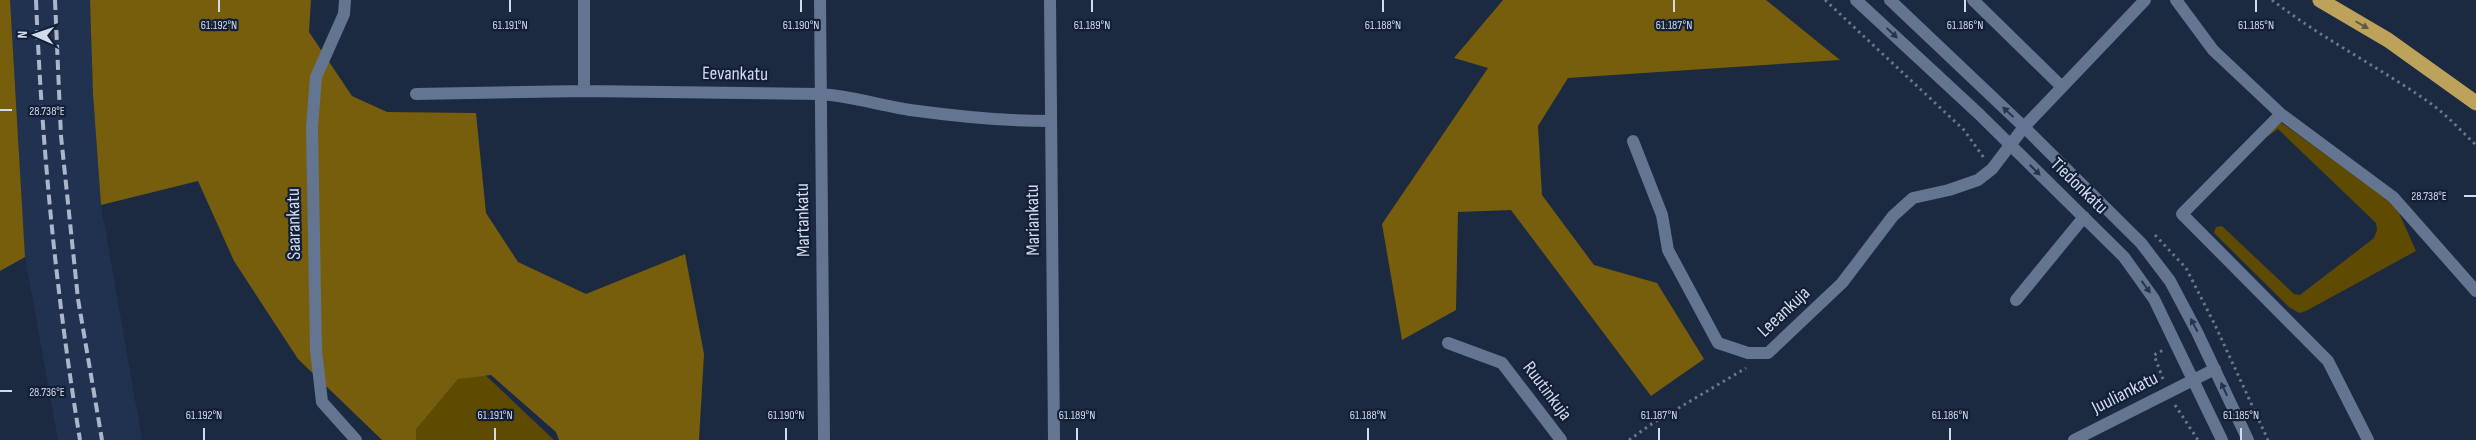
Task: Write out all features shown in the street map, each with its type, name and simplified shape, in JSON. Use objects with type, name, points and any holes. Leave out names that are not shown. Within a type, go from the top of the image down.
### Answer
[{"type":"highway","points":[[2320,0],[2388,40],[2476,103]]},
{"type":"street","name":"Saarankatu","points":[[345,0],[344,14],[316,77],[312,127],[315,341],[322,402],[356,440]]},
{"type":"street","points":[[584,0],[584,91]]},
{"type":"street","name":"Martankatu","points":[[820,0],[824,440]]},
{"type":"street","name":"Mariankatu","points":[[1050,0],[1054,440]]},
{"type":"street","name":"Tiedonkatu","points":[[1856,0],[2010,145],[2124,257],[2154,299],[2222,440]]},
{"type":"street","name":"Tiedonkatu","points":[[1890,0],[2024,127],[2141,243],[2170,281],[2215,369],[2248,440]]},
{"type":"street","points":[[1973,0],[2062,87]]},
{"type":"street","name":"Leeankuja","points":[[1633,141],[1662,215],[1668,250],[1718,343],[1748,353],[1768,354],[1842,283],[1893,216],[1913,198],[1949,190],[1978,180],[1992,169],[2024,127],[2145,0]]},
{"type":"street","points":[[2176,0],[2213,50],[2281,114],[2393,197],[2476,291]]},
{"type":"street","name":"Eevankatu","points":[[416,94],[584,91],[820,94],[842,96],[916,111],[1008,121],[1051,121]]},
{"type":"street","points":[[2281,114],[2182,214],[2328,360],[2368,440]]},
{"type":"street","points":[[2016,300],[2084,217]]},
{"type":"street","name":"Ruutinkuja","points":[[1448,343],[1502,363],[1561,440]]},
{"type":"street","name":"Juuliankatu","points":[[2074,440],[2215,369]]},
{"type":"path","points":[[1825,0],[1964,130],[1992,169]]},
{"type":"path","points":[[2272,0],[2294,17],[2349,50],[2432,105],[2476,145]]},
{"type":"path","points":[[1630,440],[1768,354]]},
{"type":"shaded area","points":[[0,0],[10,0],[25,257],[0,271]]},
{"type":"shaded area","points":[[10,0],[90,0],[93,94],[101,205],[142,440],[58,440],[25,257]]},
{"type":"shaded area","points":[[90,0],[311,0],[309,32],[352,96],[387,112],[476,113],[486,213],[518,262],[586,294],[685,254],[704,354],[699,440],[559,440],[556,432],[491,375],[458,379],[416,429],[416,440],[382,440],[298,359],[234,261],[198,181],[101,205],[93,94]]},
{"type":"shaded area","points":[[1503,0],[1766,0],[1840,60],[1568,78],[1538,126],[1542,195],[1594,265],[1657,283],[1704,359],[1651,396],[1511,210],[1458,212],[1456,310],[1402,340],[1382,224],[1488,68],[1454,58]]},
{"type":"shaded area","points":[[2279,121],[2388,200],[2399,213],[2416,251],[2306,311],[2299,313],[2289,307],[2214,233],[2216,227],[2222,226],[2294,294],[2300,295],[2374,238],[2377,230],[2376,223],[2278,129],[2267,137]]},
{"type":"shaded area","points":[[478,368],[554,440],[415,440],[416,402]]},
{"type":"railway","points":[[36,0],[42,111],[51,221],[71,385],[80,440]]},
{"type":"railway","points":[[55,0],[61,136],[78,299],[102,440]]}]
